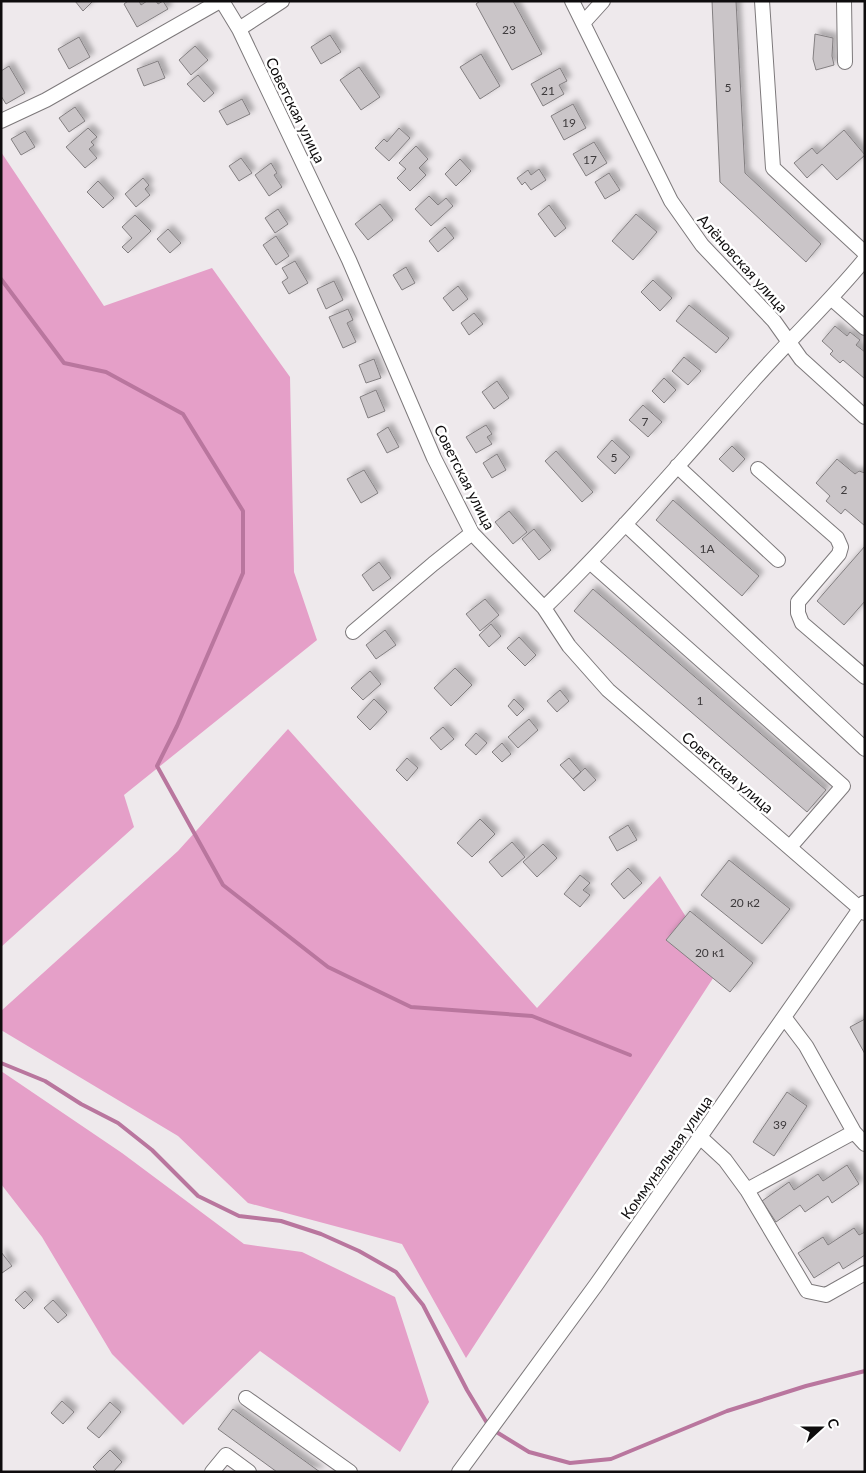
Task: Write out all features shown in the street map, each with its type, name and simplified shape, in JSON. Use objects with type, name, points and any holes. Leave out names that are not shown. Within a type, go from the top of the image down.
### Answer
[{"type":"street","name":"Советская улица","points":[[221,1],[239,29],[350,260],[434,458],[472,533],[544,608],[569,646],[608,690],[863,908]]},
{"type":"street","points":[[1,121],[46,100],[221,1]]},
{"type":"street","points":[[239,29],[282,1]]},
{"type":"street","name":"Алёновская улица","points":[[572,1],[671,202],[702,245],[774,321],[787,342],[801,359],[865,416]]},
{"type":"street","points":[[584,22],[603,1]]},
{"type":"street","points":[[544,608],[590,563],[787,342],[832,299],[864,260],[773,168],[762,1]]},
{"type":"street","points":[[844,1],[845,62]]},
{"type":"street","points":[[832,299],[865,328]]},
{"type":"street","points":[[677,466],[778,560]]},
{"type":"street","points":[[758,468],[836,538],[841,547],[839,554],[798,602],[798,613],[802,623],[865,677]]},
{"type":"street","points":[[625,524],[865,749]]},
{"type":"street","points":[[353,632],[472,533]]},
{"type":"street","points":[[590,563],[843,786],[790,847]]},
{"type":"street","name":"Коммунальная улица","points":[[459,1472],[596,1285],[863,908]]},
{"type":"street","points":[[784,1017],[806,1046],[854,1132],[865,1144]]},
{"type":"street","points":[[747,1190],[854,1132]]},
{"type":"street","points":[[700,1138],[725,1160],[747,1190],[807,1291],[826,1295],[865,1273]]},
{"type":"street","points":[[246,1398],[350,1472]]},
{"type":"street","points":[[212,1472],[226,1455],[249,1472]]},
{"type":"shaded area","points":[[1,152],[104,306],[212,268],[290,377],[294,572],[317,640],[124,795],[134,827],[1,947]]},
{"type":"shaded area","points":[[288,729],[537,1008],[660,876],[719,969],[466,1358],[402,1244],[248,1203],[178,1136],[1,1030],[1,1011],[178,851]]},
{"type":"shaded area","points":[[1,1071],[122,1153],[244,1244],[302,1252],[395,1297],[429,1402],[400,1452],[260,1351],[183,1425],[112,1354],[42,1237],[1,1184]]},
{"type":"building","points":[[75,1],[93,1],[83,11]]},
{"type":"building","points":[[128,1],[139,1],[141,5],[147,1],[156,1],[158,4],[163,1],[168,9],[137,27],[124,4]]},
{"type":"building","points":[[480,1],[513,1],[542,54],[512,70],[476,4]]},
{"type":"building","points":[[712,1],[736,1],[745,173],[821,244],[806,262],[720,182]]},
{"type":"building","points":[[815,34],[833,38],[832,56],[834,65],[816,70],[813,59]]},
{"type":"building","points":[[330,35],[341,52],[321,64],[311,47]]},
{"type":"building","points":[[79,37],[90,57],[69,69],[58,49]]},
{"type":"building","points":[[195,46],[208,60],[191,75],[179,60]]},
{"type":"building","points":[[481,54],[500,86],[480,99],[460,67]]},
{"type":"building","points":[[158,61],[165,78],[144,86],[137,69]]},
{"type":"building","points":[[9,66],[25,93],[6,104],[1,96],[1,71]]},
{"type":"building","points":[[359,67],[380,97],[361,110],[340,80]]},
{"type":"building","points":[[560,68],[567,81],[559,85],[564,94],[543,106],[531,84]]},
{"type":"building","points":[[198,75],[214,93],[204,102],[187,84]]},
{"type":"building","points":[[242,99],[250,114],[227,125],[219,111]]},
{"type":"building","points":[[573,104],[586,128],[564,140],[551,116]]},
{"type":"building","points":[[75,107],[85,121],[69,132],[59,118]]},
{"type":"building","points":[[88,128],[97,137],[91,142],[94,145],[89,149],[97,158],[85,168],[66,147]]},
{"type":"building","points":[[399,128],[410,138],[389,161],[375,148],[384,139],[387,142]]},
{"type":"building","points":[[844,130],[865,155],[837,180],[822,164],[807,178],[794,163],[812,148],[817,154]]},
{"type":"building","points":[[25,131],[35,147],[21,155],[11,139]]},
{"type":"building","points":[[594,142],[607,163],[586,176],[573,154]]},
{"type":"building","points":[[416,146],[428,159],[419,168],[426,175],[410,191],[397,178],[406,169],[399,163]]},
{"type":"building","points":[[241,158],[252,173],[239,181],[229,166]]},
{"type":"building","points":[[460,159],[471,171],[456,186],[445,174]]},
{"type":"building","points":[[271,163],[277,173],[274,175],[282,187],[269,196],[255,175]]},
{"type":"building","points":[[539,169],[546,180],[531,190],[525,182],[522,185],[517,178],[528,170],[531,175]]},
{"type":"building","points":[[609,173],[620,190],[605,199],[595,182]]},
{"type":"building","points":[[143,178],[149,185],[145,189],[150,195],[136,207],[125,194]]},
{"type":"building","points":[[98,181],[114,198],[103,208],[87,192]]},
{"type":"building","points":[[429,196],[438,205],[446,198],[453,206],[431,226],[415,209]]},
{"type":"building","points":[[380,204],[393,220],[368,240],[355,224]]},
{"type":"building","points":[[549,205],[566,228],[555,237],[538,214]]},
{"type":"building","points":[[278,209],[288,224],[275,233],[265,218]]},
{"type":"building","points":[[636,214],[657,232],[633,260],[612,241]]},
{"type":"building","points":[[135,215],[151,231],[128,253],[122,247],[132,238],[122,227]]},
{"type":"building","points":[[445,227],[454,238],[438,252],[429,241]]},
{"type":"building","points":[[168,229],[181,243],[170,253],[157,239]]},
{"type":"building","points":[[276,236],[289,256],[276,265],[263,245]]},
{"type":"building","points":[[295,261],[308,283],[289,294],[282,282],[288,278],[282,268]]},
{"type":"building","points":[[406,267],[415,283],[402,290],[393,275]]},
{"type":"building","points":[[653,280],[672,298],[660,311],[641,292]]},
{"type":"building","points":[[334,281],[343,300],[326,309],[317,289]]},
{"type":"building","points":[[458,286],[468,299],[453,311],[443,298]]},
{"type":"building","points":[[689,305],[729,338],[716,353],[676,321]]},
{"type":"building","points":[[348,309],[353,320],[347,323],[356,342],[343,348],[329,317]]},
{"type":"building","points":[[474,313],[483,324],[469,335],[461,323]]},
{"type":"building","points":[[835,326],[847,336],[850,332],[860,340],[856,345],[865,352],[865,379],[843,360],[840,363],[830,354],[833,351],[822,341]]},
{"type":"building","points":[[684,357],[701,371],[688,385],[672,371]]},
{"type":"building","points":[[374,359],[381,378],[366,383],[359,365]]},
{"type":"building","points":[[664,378],[676,390],[664,403],[652,391]]},
{"type":"building","points":[[497,381],[509,398],[494,409],[482,392]]},
{"type":"building","points":[[376,390],[385,411],[368,418],[360,397]]},
{"type":"building","points":[[643,405],[662,422],[648,437],[629,420]]},
{"type":"building","points":[[486,425],[492,434],[487,437],[492,444],[476,453],[466,437]]},
{"type":"building","points":[[388,427],[399,447],[387,453],[377,434]]},
{"type":"building","points":[[612,440],[630,457],[615,474],[597,457]]},
{"type":"building","points":[[732,446],[745,459],[733,472],[719,459]]},
{"type":"building","points":[[556,451],[593,492],[582,502],[545,461]]},
{"type":"building","points":[[497,454],[506,470],[492,478],[483,463]]},
{"type":"building","points":[[837,459],[855,474],[859,471],[865,473],[865,526],[845,509],[841,514],[826,501],[830,496],[816,483]]},
{"type":"building","points":[[364,470],[378,493],[361,503],[347,479]]},
{"type":"building","points":[[673,500],[759,576],[742,596],[656,520]]},
{"type":"building","points":[[509,511],[527,532],[513,544],[495,522]]},
{"type":"building","points":[[534,529],[551,550],[539,560],[522,539]]},
{"type":"building","points":[[865,546],[865,601],[844,625],[817,601]]},
{"type":"building","points":[[379,562],[391,578],[373,591],[362,575]]},
{"type":"building","points":[[593,589],[826,790],[807,812],[574,611]]},
{"type":"building","points":[[485,599],[499,615],[480,631],[466,614]]},
{"type":"building","points":[[491,624],[501,636],[489,647],[479,635]]},
{"type":"building","points":[[385,630],[396,645],[376,659],[366,645]]},
{"type":"building","points":[[519,637],[536,655],[525,666],[507,648]]},
{"type":"building","points":[[455,668],[472,685],[451,706],[434,688]]},
{"type":"building","points":[[370,671],[381,684],[363,700],[351,688]]},
{"type":"building","points":[[560,690],[569,701],[557,712],[547,701]]},
{"type":"building","points":[[374,699],[387,712],[370,730],[357,717]]},
{"type":"building","points":[[514,699],[524,709],[517,716],[508,706]]},
{"type":"building","points":[[529,719],[538,730],[518,748],[508,737]]},
{"type":"building","points":[[443,727],[454,739],[441,750],[430,738]]},
{"type":"building","points":[[476,733],[487,743],[476,755],[465,745]]},
{"type":"building","points":[[502,743],[511,754],[502,762],[492,752]]},
{"type":"building","points":[[407,758],[418,768],[407,781],[396,770]]},
{"type":"building","points":[[569,758],[581,772],[573,779],[560,765]]},
{"type":"building","points":[[585,768],[596,780],[584,791],[573,779]]},
{"type":"building","points":[[480,819],[495,834],[472,857],[457,843]]},
{"type":"building","points":[[628,825],[637,840],[617,851],[609,837]]},
{"type":"building","points":[[512,842],[525,857],[502,877],[489,862]]},
{"type":"building","points":[[543,844],[557,858],[537,877],[523,862]]},
{"type":"building","points":[[729,860],[790,909],[762,944],[701,895]]},
{"type":"building","points":[[628,868],[642,883],[624,899],[611,884]]},
{"type":"building","points":[[580,875],[590,883],[583,890],[590,895],[580,907],[564,894]]},
{"type":"building","points":[[690,911],[753,963],[730,992],[666,940]]},
{"type":"building","points":[[865,1019],[865,1054],[850,1027]]},
{"type":"building","points":[[787,1092],[807,1106],[774,1156],[753,1142]]},
{"type":"building","points":[[847,1165],[859,1184],[832,1203],[828,1196],[805,1212],[800,1205],[776,1222],[762,1201],[789,1182],[794,1190],[818,1174],[823,1181]]},
{"type":"building","points":[[854,1228],[859,1235],[865,1232],[865,1255],[843,1269],[839,1262],[814,1278],[798,1253],[823,1237],[828,1245]]},
{"type":"building","points":[[1,1252],[12,1266],[2,1273],[1,1272]]},
{"type":"building","points":[[25,1291],[33,1300],[24,1309],[15,1300]]},
{"type":"building","points":[[53,1300],[67,1315],[58,1323],[44,1308]]},
{"type":"building","points":[[62,1401],[74,1412],[63,1424],[51,1413]]},
{"type":"building","points":[[110,1402],[121,1412],[99,1438],[87,1428]]},
{"type":"building","points":[[233,1409],[320,1472],[277,1472],[218,1429]]},
{"type":"building","points":[[110,1450],[122,1462],[113,1472],[98,1472],[93,1467]]},
{"type":"waterway","points":[[1,279],[64,363],[106,372],[183,414],[243,511],[243,573],[177,726],[157,766],[223,885],[328,967],[411,1007],[532,1016],[630,1055]]},
{"type":"waterway","points":[[1,1063],[45,1081],[81,1104],[118,1123],[152,1150],[198,1196],[239,1216],[281,1221],[321,1234],[359,1251],[396,1272],[423,1305],[467,1390],[490,1428],[529,1452],[570,1463],[611,1459],[727,1411],[806,1386],[865,1371]]}]
